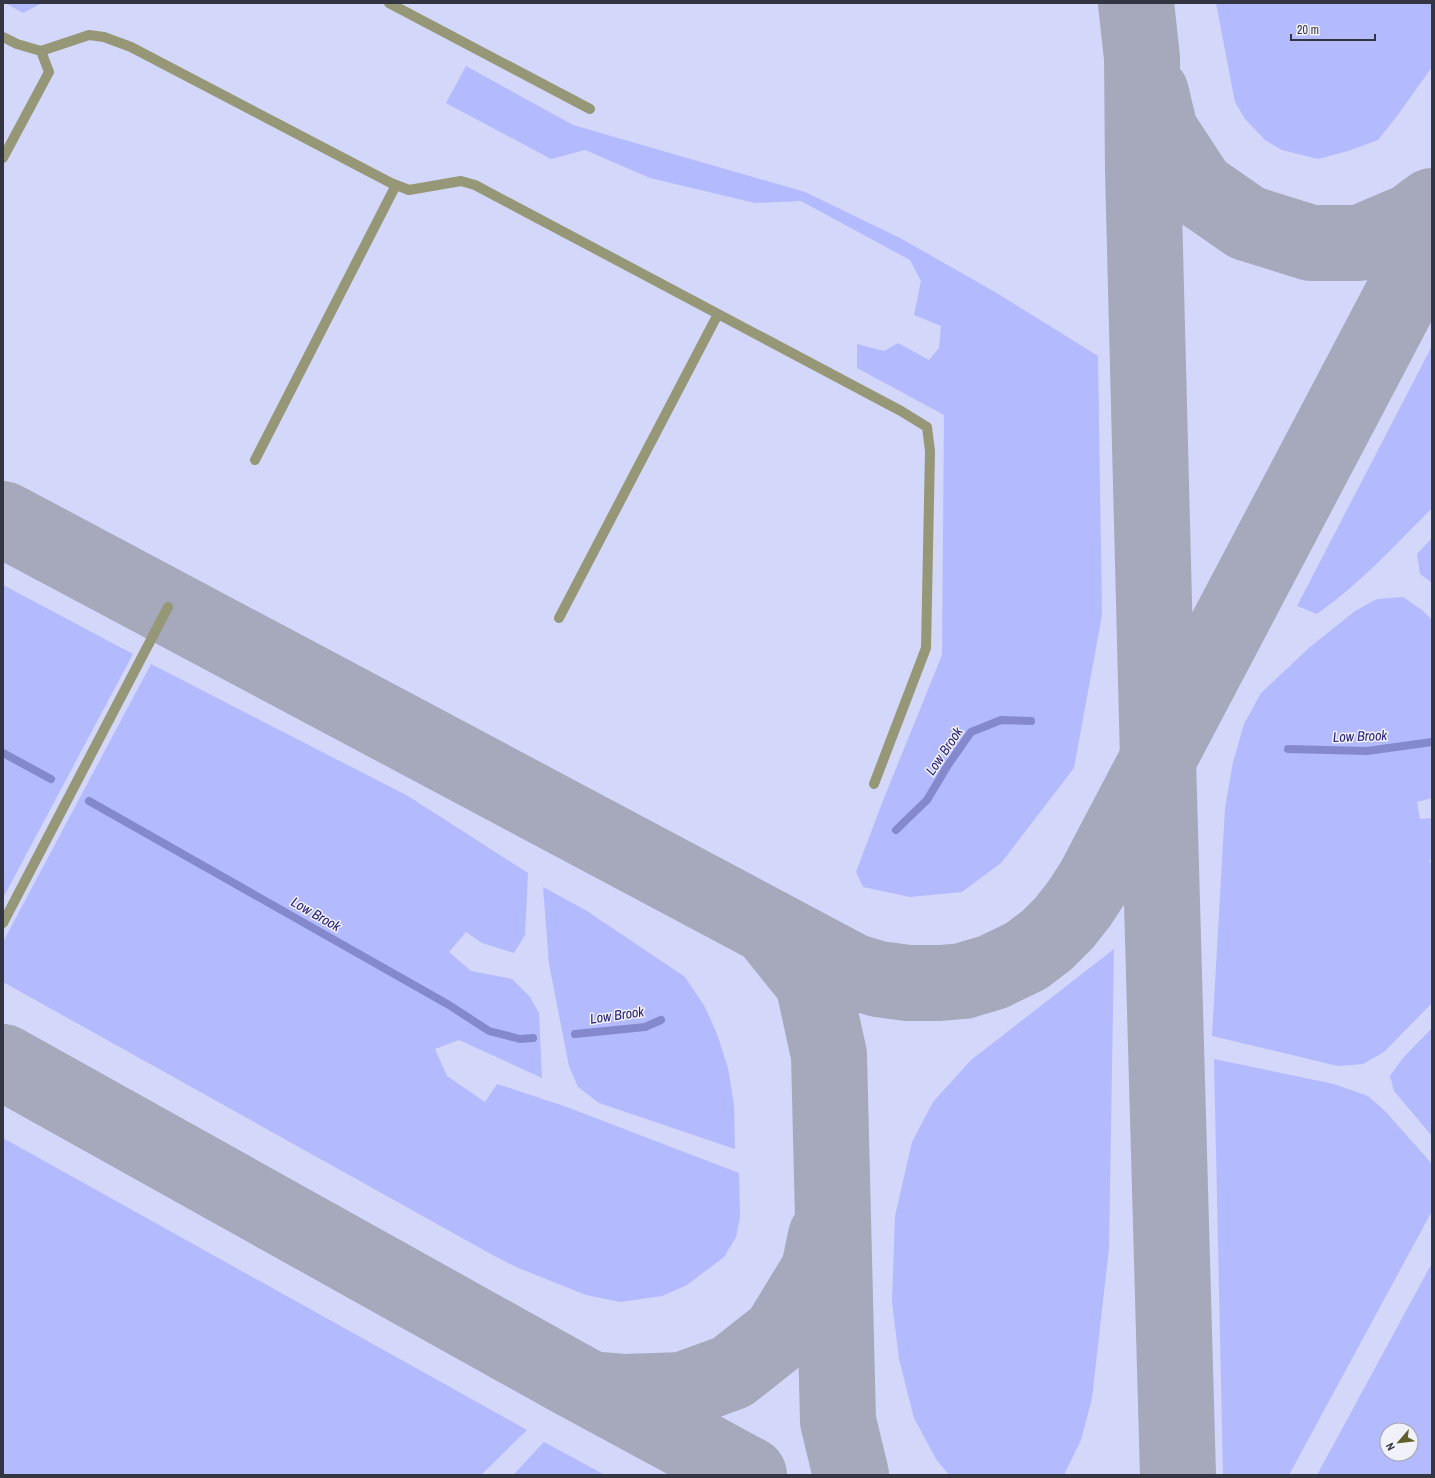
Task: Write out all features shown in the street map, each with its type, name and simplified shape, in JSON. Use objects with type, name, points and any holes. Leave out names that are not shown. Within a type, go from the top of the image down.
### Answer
[{"type":"lane","points":[[389,3],[590,109]]},
{"type":"lane","points":[[3,37],[17,44],[41,52],[89,35],[104,37],[131,47],[408,190],[461,181],[475,185],[901,411],[927,427],[930,451],[926,648],[874,784]]},
{"type":"lane","points":[[3,158],[49,72],[41,52]]},
{"type":"lane","points":[[255,460],[396,185]]},
{"type":"lane","points":[[559,618],[718,314]]},
{"type":"lane","points":[[3,923],[168,607]]},
{"type":"shaded area","points":[[3,3],[1432,3],[1432,1475],[3,1475]]},
{"type":"shaded area","points":[[5,3],[42,3],[23,13]]},
{"type":"shaded area","points":[[1216,3],[1432,3],[1432,67],[1378,140],[1348,151],[1318,159],[1282,150],[1265,140],[1245,119],[1235,102]]},
{"type":"shaded area","points":[[466,66],[573,125],[805,192],[900,238],[995,292],[1098,356],[1102,615],[1074,768],[1001,863],[962,892],[910,897],[863,887],[856,872],[884,798],[942,655],[944,415],[857,368],[857,344],[884,351],[898,343],[929,360],[939,348],[941,326],[914,315],[921,281],[910,260],[801,201],[755,203],[650,178],[585,150],[551,159],[446,103]]},
{"type":"shaded area","points":[[1432,346],[1432,508],[1363,577],[1317,614],[1297,606]]},
{"type":"shaded area","points":[[1432,538],[1432,583],[1420,574],[1417,554]]},
{"type":"shaded area","points":[[3,585],[133,654],[3,898]]},
{"type":"shaded area","points":[[1403,597],[1422,610],[1432,620],[1432,798],[1417,802],[1420,819],[1432,818],[1432,858],[1429,861],[1432,864],[1432,1003],[1384,1052],[1363,1064],[1338,1066],[1212,1036],[1225,808],[1233,762],[1244,724],[1261,693],[1310,647],[1355,611],[1377,599]]},
{"type":"shaded area","points":[[151,664],[408,796],[528,873],[525,935],[514,953],[482,943],[466,932],[449,952],[471,971],[512,979],[530,997],[539,1013],[542,1078],[459,1040],[435,1049],[447,1076],[485,1102],[497,1084],[564,1106],[739,1173],[740,1217],[736,1237],[724,1257],[687,1285],[662,1296],[620,1302],[586,1295],[516,1267],[489,1253],[3,982],[3,942]]},
{"type":"shaded area","points":[[543,887],[587,911],[685,977],[705,1007],[717,1034],[728,1068],[734,1105],[735,1149],[599,1103],[578,1087],[569,1066],[549,964]]},
{"type":"shaded area","points":[[1114,949],[1109,1248],[1092,1398],[1081,1440],[1064,1475],[949,1475],[936,1459],[914,1418],[899,1359],[892,1302],[895,1216],[912,1142],[933,1102],[971,1060]]},
{"type":"shaded area","points":[[1432,1028],[1432,1136],[1394,1091],[1390,1076],[1402,1059]]},
{"type":"shaded area","points":[[1214,1059],[1334,1084],[1368,1096],[1386,1112],[1432,1164],[1432,1211],[1289,1475],[1223,1475]]},
{"type":"shaded area","points":[[3,1138],[527,1430],[481,1475],[3,1475]]},
{"type":"shaded area","points":[[1432,1263],[1432,1475],[1317,1475]]},
{"type":"shaded area","points":[[544,1442],[605,1475],[513,1475]]},
{"type":"waterway","name":"Low Brook","points":[[896,830],[927,800],[948,765],[971,732],[1001,720],[1031,721]]},
{"type":"waterway","name":"Low Brook","points":[[1288,749],[1367,751],[1432,742]]},
{"type":"waterway","name":"Low Brook","points":[[3,753],[51,779]]},
{"type":"waterway","name":"Low Brook","points":[[89,801],[449,1005],[489,1031],[520,1039],[533,1038]]},
{"type":"waterway","name":"Low Brook","points":[[575,1034],[645,1027],[661,1020]]},
{"type":"taxiway","points":[[3,519],[852,971],[878,979],[908,983],[963,981],[993,972],[1026,956],[1047,940],[1064,923],[1079,904],[1094,881],[1158,759],[1143,170],[1142,58],[1136,3]]},
{"type":"taxiway","points":[[1151,93],[1160,131],[1198,189],[1247,223],[1311,243],[1360,243],[1412,221],[1432,206]]},
{"type":"taxiway","points":[[1178,1475],[1158,759],[1432,239]]},
{"type":"taxiway","points":[[768,926],[813,982],[829,1055],[838,1421],[851,1475]]},
{"type":"taxiway","points":[[3,1062],[568,1377],[749,1475]]},
{"type":"taxiway","points":[[590,1389],[626,1392],[683,1390],[732,1372],[780,1334],[819,1270],[826,1236]]}]
